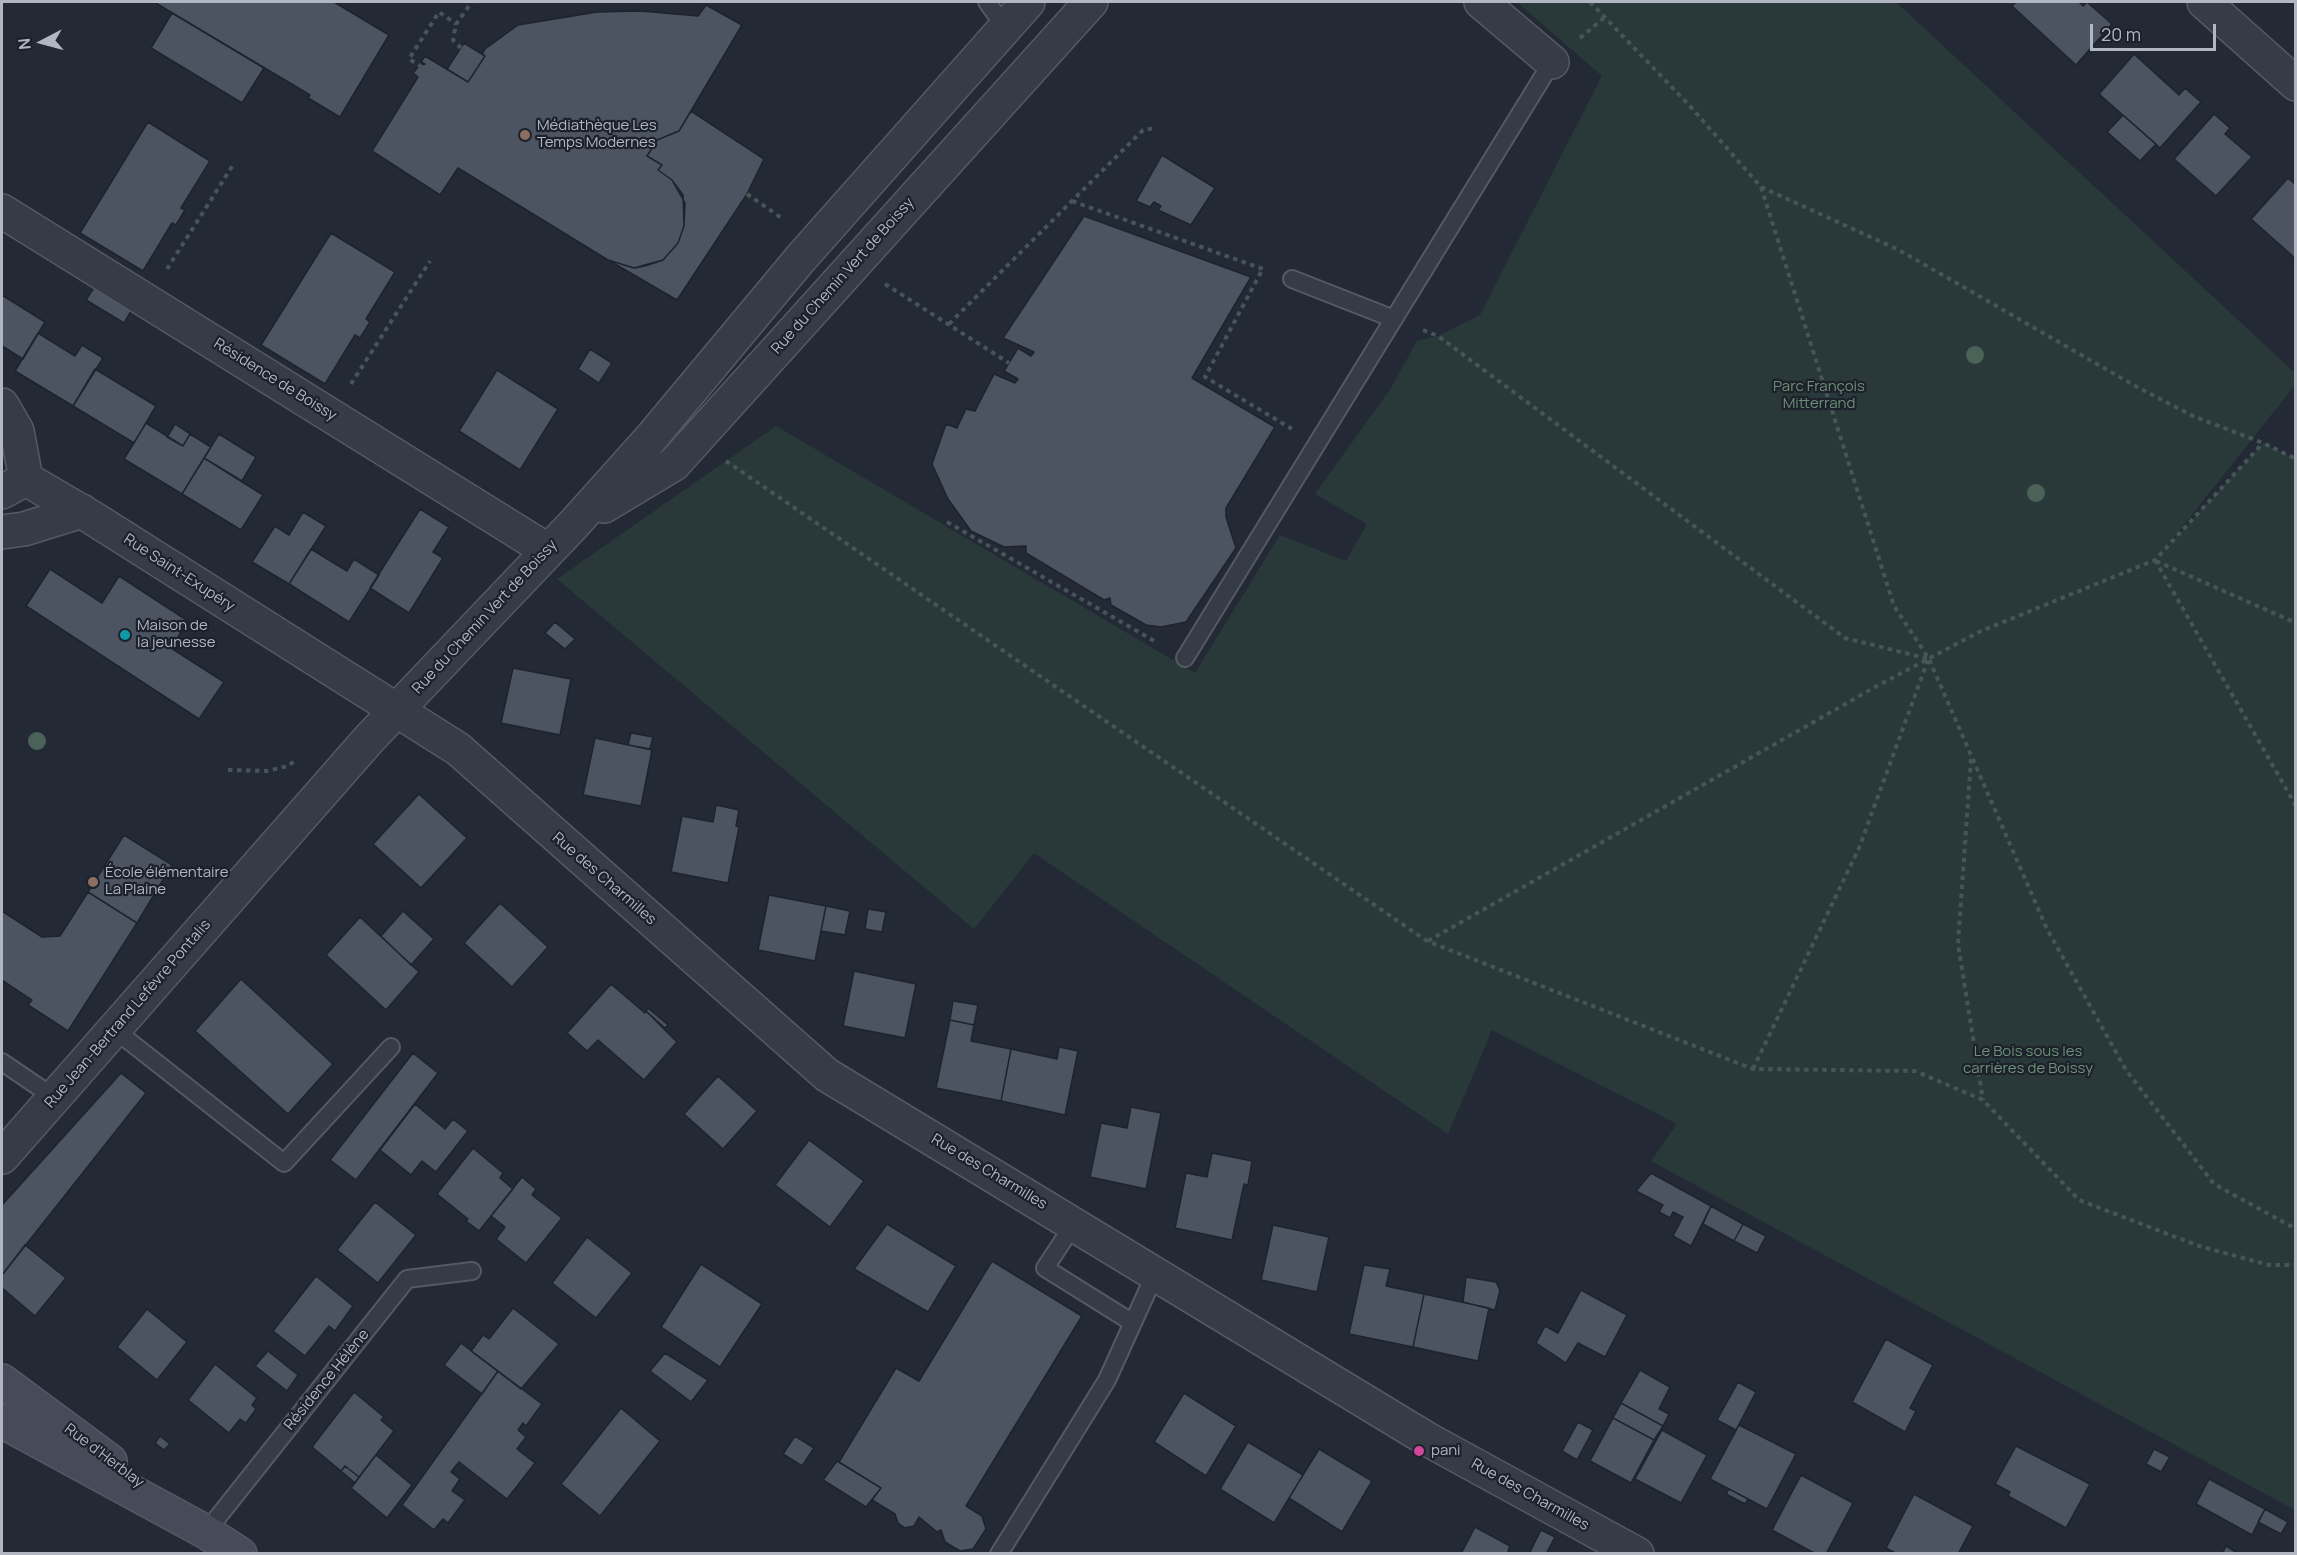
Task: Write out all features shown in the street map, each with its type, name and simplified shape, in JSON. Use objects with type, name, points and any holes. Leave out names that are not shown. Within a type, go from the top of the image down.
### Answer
[{"type":"main road","name":"Rue d'Herblay","points":[[12,1389],[206,1532],[240,1554]]},
{"type":"main road","name":"Rue d'Herblay","points":[[2,1423],[206,1532]]},
{"type":"street","name":"Rue du Chemin Vert de Boissy","points":[[399,711],[428,675],[574,524],[651,438],[816,241],[996,14],[1028,2]]},
{"type":"street","name":"Rue du Chemin Vert de Boissy","points":[[574,524],[674,464],[1090,2]]},
{"type":"street","points":[[1481,2],[1552,62]]},
{"type":"street","points":[[2205,2],[2295,84]]},
{"type":"street","name":"Résidence de Boissy","points":[[2,211],[547,550]]},
{"type":"street","name":"Rue Saint-Exupéry","points":[[2,405],[17,431],[14,486],[82,511],[399,711]]},
{"type":"street","points":[[2,532],[24,529],[82,511]]},
{"type":"street","name":"Rue Jean-Bertrand Lefèvre Pontalis","points":[[2,1157],[370,738],[399,711]]},
{"type":"street","name":"Rue des Charmilles","points":[[399,711],[458,749],[827,1075],[1427,1439],[1637,1554]]},
{"type":"lane","points":[[1185,658],[1552,62]]},
{"type":"lane","points":[[1292,279],[1394,319]]},
{"type":"lane","points":[[115,1030],[284,1163],[391,1047]]},
{"type":"lane","points":[[2,1062],[55,1098]]},
{"type":"lane","points":[[1074,1224],[1045,1268],[1133,1323]]},
{"type":"lane","name":"Résidence Hélène","points":[[206,1532],[408,1279],[472,1271]]},
{"type":"lane","points":[[999,1554],[1107,1380],[1155,1274]]},
{"type":"lane","points":[[2,1423],[12,1389]]},
{"type":"path","points":[[461,48],[453,40],[456,24],[472,2]]},
{"type":"path","points":[[1590,2],[1689,105],[1761,187],[1894,606],[1929,659],[2047,929],[2126,1070],[2214,1184],[2295,1228]]},
{"type":"path","points":[[422,67],[409,59],[439,12],[456,24]]},
{"type":"path","points":[[949,324],[1143,130],[1156,128]]},
{"type":"path","points":[[147,300],[233,165]]},
{"type":"path","points":[[1761,187],[1899,250],[2137,387],[2193,416],[2263,443],[2295,459]]},
{"type":"path","points":[[1072,201],[1292,279]]},
{"type":"path","points":[[332,415],[430,261]]},
{"type":"path","points":[[1263,269],[1205,377],[1317,444]]},
{"type":"path","points":[[1394,319],[1438,336],[1845,638],[1929,659]]},
{"type":"path","points":[[697,439],[1427,941],[1753,1069],[1915,1071],[1983,1100],[2079,1200],[2199,1246],[2269,1265],[2295,1265]]},
{"type":"path","points":[[1427,941],[1979,632],[2155,560],[2263,443]]},
{"type":"path","points":[[947,522],[1185,658]]},
{"type":"path","points":[[2155,560],[2295,623]]},
{"type":"path","points":[[2155,560],[2295,806]]},
{"type":"path","points":[[1753,1069],[1859,848],[1929,659]]},
{"type":"path","points":[[228,770],[267,771],[288,766],[304,754]]},
{"type":"path","points":[[1971,757],[1958,944],[1983,1100]]},
{"type":"green space","name":"Parc François Mitterrand","points":[[1517,2],[1896,2],[2295,373],[2295,385],[2164,550],[2263,443],[2295,459],[2295,1510],[1651,1161],[1677,1124],[1492,1030],[1448,1134],[1034,853],[974,929],[557,579],[776,426],[1195,673],[1280,535],[1346,561],[1367,524],[1315,494],[1391,388],[1417,341],[1438,336],[1480,315],[1602,76]]},
{"type":"building","points":[[154,2],[334,2],[389,35],[340,117],[308,98],[310,95]]},
{"type":"building","points":[[2016,2],[2079,2],[2083,6],[2087,2],[2112,24],[2076,65],[2012,6]]},
{"type":"building","name":"Médiathèque Les Temps Modernes","points":[[706,5],[742,25],[679,131],[657,140],[647,156],[662,165],[658,170],[672,180],[685,203],[684,226],[678,243],[663,260],[634,268],[608,260],[458,168],[440,195],[372,151],[418,77],[413,73],[425,64],[421,62],[425,56],[468,82],[485,56],[482,54],[485,49],[518,25],[597,12],[641,11],[698,16]]},
{"type":"building","points":[[172,13],[264,68],[242,103],[151,48]]},
{"type":"building","points":[[464,43],[485,56],[468,82],[447,69]]},
{"type":"building","points":[[2134,54],[2179,95],[2185,88],[2201,102],[2160,148],[2099,94]]},
{"type":"building","points":[[691,111],[764,159],[747,194],[677,300],[608,260],[634,268],[645,266],[663,260],[678,243],[684,226],[683,195],[672,180],[658,170],[662,165],[647,156],[657,140],[679,131]]},
{"type":"building","points":[[2214,114],[2230,128],[2225,134],[2252,157],[2216,196],[2174,159]]},
{"type":"building","points":[[2123,115],[2156,144],[2140,161],[2107,132]]},
{"type":"building","points":[[148,122],[210,161],[181,208],[185,210],[176,225],[172,223],[143,271],[80,233]]},
{"type":"building","points":[[1162,155],[1215,188],[1191,225],[1158,210],[1161,206],[1154,202],[1150,207],[1136,201]]},
{"type":"building","points":[[2288,178],[2296,185],[2296,259],[2251,219]]},
{"type":"building","points":[[1084,216],[1251,277],[1192,378],[1275,427],[1226,508],[1226,517],[1236,548],[1186,622],[1161,627],[1146,625],[1111,605],[1110,598],[1104,600],[1026,553],[1026,546],[1004,547],[971,531],[948,499],[932,464],[946,424],[957,428],[966,409],[975,411],[994,374],[1015,383],[1018,379],[1004,371],[1018,348],[1031,356],[1034,352],[1003,338]]},
{"type":"building","points":[[331,233],[395,272],[366,319],[370,322],[360,338],[355,335],[325,384],[261,345]]},
{"type":"building","points":[[95,286],[132,309],[124,323],[86,300]]},
{"type":"building","points":[[2,295],[45,322],[23,359],[2,346]]},
{"type":"building","points":[[38,333],[75,356],[82,345],[103,358],[73,406],[15,371]]},
{"type":"building","points":[[590,349],[612,363],[599,383],[578,369]]},
{"type":"building","points":[[95,369],[156,406],[134,443],[73,406]]},
{"type":"building","points":[[497,370],[558,409],[520,470],[459,431]]},
{"type":"building","points":[[146,423],[183,446],[190,434],[211,447],[182,494],[124,459]]},
{"type":"building","points":[[175,424],[190,434],[183,446],[167,437]]},
{"type":"building","points":[[219,434],[256,457],[242,481],[204,458]]},
{"type":"building","points":[[204,458],[263,495],[241,530],[182,494]]},
{"type":"building","points":[[420,509],[449,527],[433,552],[443,558],[409,613],[370,588]]},
{"type":"building","points":[[303,512],[326,526],[289,584],[252,562],[275,526],[289,535]]},
{"type":"building","points":[[311,549],[347,571],[354,559],[379,575],[349,622],[289,584]]},
{"type":"building","name":"Maison de la jeunesse","points":[[50,569],[102,603],[119,576],[188,621],[171,648],[224,682],[199,719],[26,606]]},
{"type":"building","points":[[555,622],[575,639],[565,649],[545,633]]},
{"type":"building","points":[[513,668],[571,679],[560,735],[501,723]]},
{"type":"building","points":[[631,733],[653,737],[650,749],[628,745]]},
{"type":"building","points":[[595,738],[652,750],[641,806],[583,795]]},
{"type":"building","points":[[419,794],[467,838],[421,888],[373,844]]},
{"type":"building","points":[[716,805],[739,810],[736,826],[739,827],[728,883],[671,872],[682,816],[713,822]]},
{"type":"building","points":[[124,835],[172,865],[137,923],[88,892]]},
{"type":"building","points":[[88,892],[137,923],[68,1031],[28,1005],[32,1000],[2,980],[2,911],[42,937],[60,936]]},
{"type":"building","points":[[769,895],[826,906],[815,961],[758,950]]},
{"type":"building","points":[[500,903],[548,947],[512,987],[464,943]]},
{"type":"building","points":[[826,906],[850,911],[845,935],[821,931]]},
{"type":"building","points":[[868,909],[886,912],[882,932],[865,929]]},
{"type":"building","points":[[403,911],[434,939],[411,965],[381,936]]},
{"type":"building","points":[[360,917],[419,972],[386,1010],[326,955]]},
{"type":"building","points":[[854,971],[916,984],[905,1038],[843,1026]]},
{"type":"building","points":[[241,979],[333,1064],[288,1114],[195,1031]]},
{"type":"building","points":[[611,984],[645,1013],[646,1011],[677,1042],[644,1080],[598,1040],[587,1051],[567,1033]]},
{"type":"building","points":[[953,1001],[978,1005],[974,1025],[950,1020]]},
{"type":"building","points":[[648,1008],[668,1025],[665,1028],[646,1011]]},
{"type":"building","points":[[950,1020],[974,1025],[971,1041],[1011,1049],[1001,1101],[936,1088]]},
{"type":"building","points":[[1059,1047],[1078,1051],[1065,1115],[1001,1101],[1011,1049],[1057,1059]]},
{"type":"building","points":[[413,1053],[438,1073],[356,1180],[330,1160]]},
{"type":"building","points":[[121,1073],[146,1093],[2,1275],[2,1205]]},
{"type":"building","points":[[718,1076],[757,1111],[723,1149],[684,1114]]},
{"type":"building","points":[[415,1104],[445,1129],[453,1119],[468,1131],[436,1172],[422,1161],[411,1175],[380,1150]]},
{"type":"building","points":[[1131,1107],[1161,1113],[1146,1189],[1090,1177],[1101,1123],[1127,1128]]},
{"type":"building","points":[[809,1140],[864,1181],[830,1227],[775,1185]]},
{"type":"building","points":[[473,1148],[503,1173],[500,1178],[513,1189],[479,1231],[437,1194]]},
{"type":"building","points":[[1212,1153],[1252,1161],[1248,1185],[1244,1184],[1232,1240],[1175,1228],[1186,1173],[1207,1177]]},
{"type":"building","points":[[1651,1173],[1711,1206],[1691,1246],[1673,1236],[1683,1217],[1673,1212],[1670,1218],[1659,1212],[1663,1205],[1636,1191]]},
{"type":"building","points":[[522,1177],[536,1189],[532,1195],[562,1218],[526,1263],[496,1239],[505,1227],[491,1216]]},
{"type":"building","points":[[375,1202],[416,1235],[378,1283],[337,1250]]},
{"type":"building","points":[[1711,1206],[1743,1224],[1734,1241],[1703,1224]]},
{"type":"building","points":[[887,1224],[956,1266],[928,1312],[854,1269]]},
{"type":"building","points":[[1743,1224],[1766,1236],[1757,1253],[1734,1241]]},
{"type":"building","points":[[1273,1225],[1329,1237],[1317,1292],[1261,1280]]},
{"type":"building","points":[[587,1237],[632,1273],[596,1318],[552,1283]]},
{"type":"building","points":[[25,1245],[66,1278],[35,1316],[2,1288],[2,1275]]},
{"type":"building","points":[[992,1261],[1082,1316],[966,1506],[982,1516],[986,1529],[973,1549],[960,1551],[945,1542],[941,1530],[937,1532],[919,1517],[914,1526],[905,1528],[898,1523],[895,1514],[872,1500],[881,1488],[839,1462],[896,1368],[919,1381]]},
{"type":"building","points":[[701,1264],[762,1304],[720,1367],[661,1327]]},
{"type":"building","points":[[1364,1265],[1390,1269],[1386,1286],[1424,1294],[1413,1347],[1349,1334]]},
{"type":"building","points":[[316,1276],[353,1306],[335,1331],[329,1326],[305,1356],[273,1331]]},
{"type":"building","points":[[1466,1277],[1496,1282],[1500,1290],[1495,1310],[1463,1302]]},
{"type":"building","points":[[1581,1290],[1627,1315],[1605,1357],[1578,1343],[1566,1363],[1536,1343],[1545,1326],[1558,1333]]},
{"type":"building","points":[[1424,1294],[1489,1308],[1478,1361],[1413,1347]]},
{"type":"building","points":[[513,1308],[559,1344],[521,1389],[471,1351],[483,1335],[489,1339]]},
{"type":"building","points":[[147,1309],[187,1342],[157,1380],[117,1347]]},
{"type":"building","points":[[1886,1339],[1933,1365],[1910,1408],[1916,1411],[1905,1432],[1852,1402]]},
{"type":"building","points":[[461,1343],[498,1371],[482,1394],[444,1365]]},
{"type":"building","points":[[268,1351],[298,1375],[287,1391],[255,1366]]},
{"type":"building","points":[[665,1353],[708,1380],[691,1402],[650,1371]]},
{"type":"building","points":[[215,1364],[257,1398],[252,1405],[256,1409],[246,1423],[240,1419],[229,1433],[188,1400]]},
{"type":"building","points":[[1640,1370],[1670,1387],[1659,1409],[1669,1414],[1663,1426],[1621,1403]]},
{"type":"building","points":[[498,1371],[542,1404],[526,1426],[523,1423],[518,1430],[526,1437],[517,1449],[535,1463],[507,1499],[459,1462],[451,1472],[460,1479],[452,1491],[465,1500],[448,1523],[443,1519],[434,1530],[402,1505]]},
{"type":"building","points":[[1738,1382],[1756,1392],[1736,1430],[1717,1420]]},
{"type":"building","points":[[354,1392],[384,1417],[381,1420],[394,1431],[359,1477],[345,1466],[341,1471],[312,1447]]},
{"type":"building","points":[[1184,1393],[1236,1426],[1206,1476],[1154,1442]]},
{"type":"building","points":[[1621,1403],[1663,1426],[1654,1440],[1613,1418]]},
{"type":"building","points":[[621,1408],[660,1441],[600,1516],[561,1484]]},
{"type":"building","points":[[1613,1418],[1654,1440],[1631,1483],[1590,1461]]},
{"type":"building","points":[[1578,1422],[1593,1430],[1577,1460],[1562,1451]]},
{"type":"building","points":[[1739,1425],[1796,1454],[1767,1509],[1710,1479]]},
{"type":"building","points":[[1662,1430],[1707,1455],[1681,1503],[1635,1479]]},
{"type":"building","points":[[160,1436],[170,1444],[164,1450],[155,1443]]},
{"type":"building","points":[[795,1436],[814,1448],[802,1466],[783,1454]]},
{"type":"building","points":[[1248,1442],[1303,1475],[1274,1523],[1220,1489]]},
{"type":"building","points":[[2016,1446],[2090,1484],[2066,1528],[2008,1496],[2010,1492],[1995,1484]]},
{"type":"building","points":[[1319,1449],[1372,1481],[1342,1532],[1289,1498]]},
{"type":"building","points":[[2154,1449],[2170,1457],[2161,1472],[2146,1464]]},
{"type":"building","points":[[376,1455],[412,1485],[387,1518],[351,1488]]},
{"type":"building","points":[[837,1461],[881,1488],[866,1507],[823,1480]]},
{"type":"building","points":[[345,1466],[359,1477],[355,1483],[341,1471]]},
{"type":"building","points":[[1801,1475],[1853,1503],[1826,1554],[1816,1554],[1772,1530]]},
{"type":"building","points":[[2209,1479],[2265,1509],[2252,1535],[2196,1504]]},
{"type":"building","points":[[1729,1489],[1748,1499],[1745,1504],[1726,1494]]},
{"type":"building","points":[[1914,1494],[1973,1526],[1958,1554],[1897,1554],[1886,1548]]},
{"type":"building","points":[[2265,1509],[2288,1522],[2281,1534],[2258,1522]]},
{"type":"building","points":[[1475,1527],[1510,1546],[1508,1551],[1512,1554],[1461,1554]]},
{"type":"building","points":[[1541,1530],[1555,1537],[1546,1554],[1529,1554]]},
{"type":"building","points":[[2226,1546],[2239,1554],[2222,1554]]},
{"type":"place","name":"Médiathèque Les Temps Modernes","points":[[525,135]]},
{"type":"place","name":"Maison de la jeunesse","points":[[125,635]]},
{"type":"place","name":"École élémentaire La Plaine","points":[[93,882]]},
{"type":"place","name":"pani","points":[[1419,1451]]},
{"type":"park label","name":"Le Bois sous les carrières de Boissy","points":[[2028,1060]]}]
